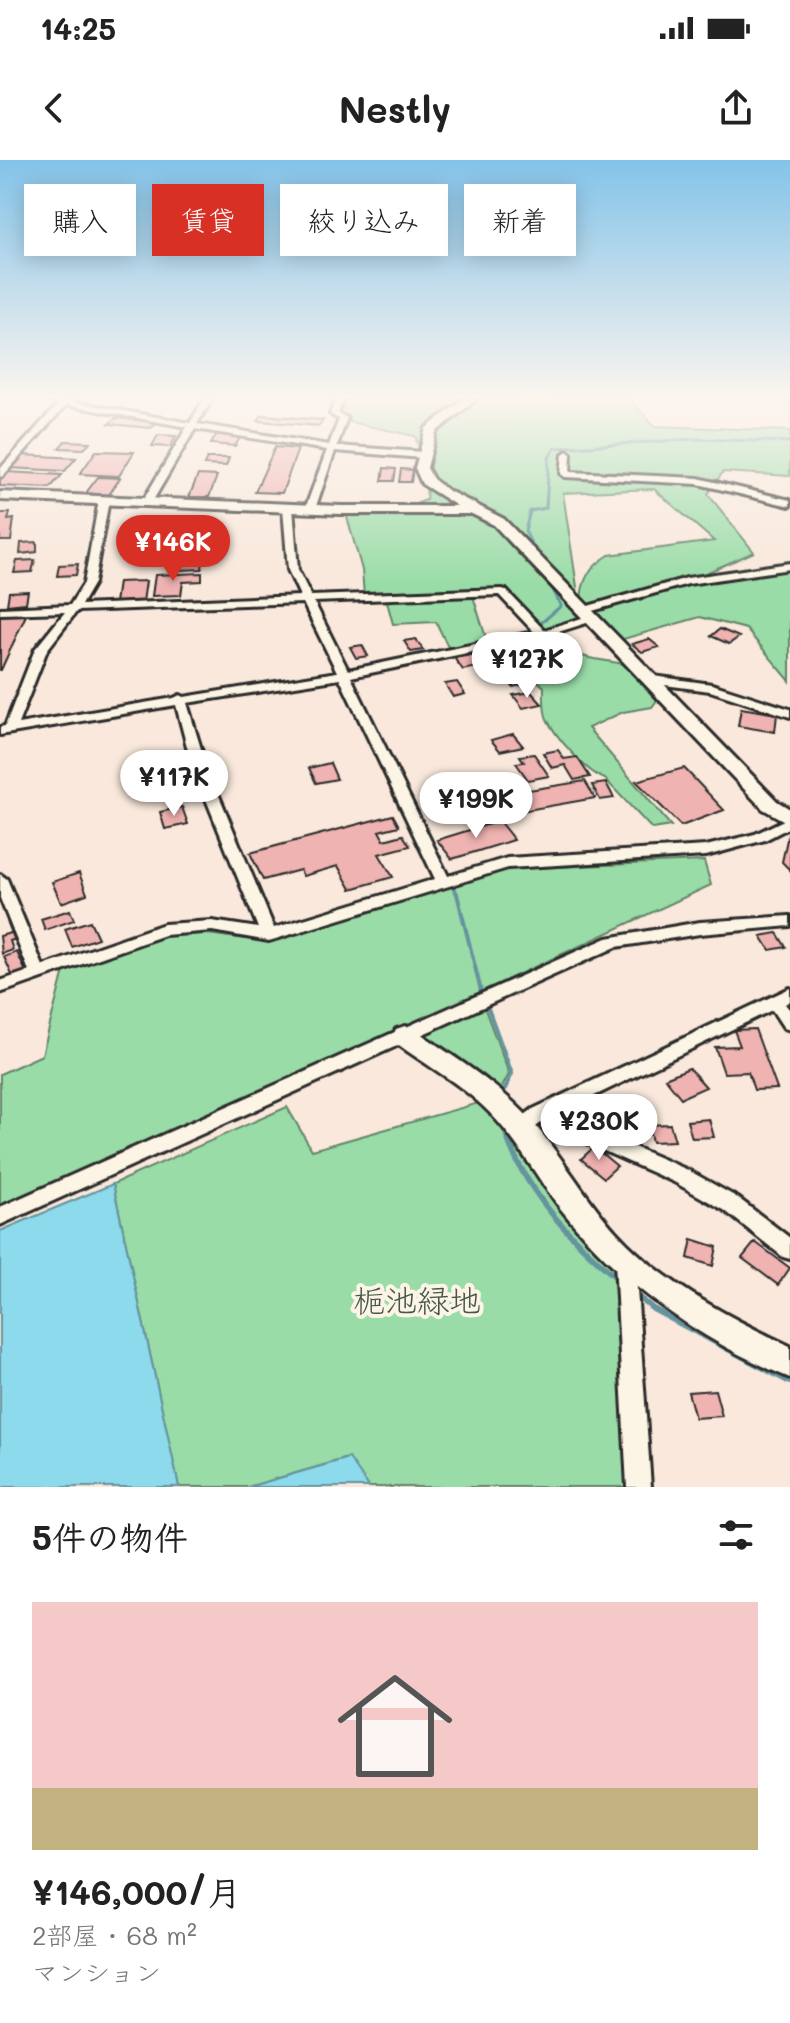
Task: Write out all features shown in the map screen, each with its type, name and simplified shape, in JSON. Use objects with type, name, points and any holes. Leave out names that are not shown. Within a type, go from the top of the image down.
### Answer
[{"type":"street","points":[[147,502],[171,461]]},
{"type":"street","points":[[310,509],[327,461]]},
{"type":"street","points":[[0,987],[164,930],[212,926],[269,935],[507,863],[706,851],[760,837],[790,819],[770,805],[499,522],[432,485],[422,472],[423,461]]},
{"type":"street","points":[[566,461],[565,474],[698,481],[790,503]]},
{"type":"street","points":[[0,496],[310,509],[478,510]]},
{"type":"street","points":[[5,730],[41,649],[74,608],[89,583],[104,500]]},
{"type":"street","points":[[288,508],[293,570],[444,882]]},
{"type":"street","points":[[5,730],[180,699],[346,676],[544,636],[589,614],[687,581],[790,566]]},
{"type":"street","points":[[0,611],[502,592],[544,636]]},
{"type":"street","points":[[653,680],[712,688],[790,713]]},
{"type":"street","points":[[180,699],[198,762],[269,935]]},
{"type":"street","points":[[0,879],[38,973]]},
{"type":"street","points":[[0,1216],[613,942],[700,928],[790,921]]},
{"type":"street","points":[[530,1121],[782,998],[790,1023]]},
{"type":"street","points":[[405,1036],[495,1101],[530,1121],[681,1176],[731,1204],[790,1250]]},
{"type":"street","points":[[530,1121],[577,1208],[625,1261],[682,1304],[790,1362]]},
{"type":"street","points":[[625,1261],[639,1487]]},
{"type":"green space","points":[[424,461],[790,461],[790,476],[723,472],[708,494],[754,552],[690,580],[790,568],[790,681],[746,629],[700,617],[620,640],[581,605],[587,576],[609,555],[714,541],[654,489],[563,493],[580,607],[588,618],[542,632],[503,590],[364,596],[362,570],[345,510],[397,511],[426,500],[428,472]]},
{"type":"green space","points":[[472,593],[487,641],[449,649],[436,622],[393,624],[386,598]]},
{"type":"green space","points":[[540,642],[589,658],[624,664],[660,696],[652,707],[623,712],[588,728],[671,826],[652,829],[605,779],[572,753],[547,719],[544,687],[522,666],[495,667],[490,652],[513,651]]},
{"type":"green space","points":[[704,861],[711,885],[190,1127],[0,1210],[0,1074],[42,1055],[65,967],[166,936],[207,934],[259,941],[506,869]]},
{"type":"green space","points":[[483,1004],[509,1074],[498,1095],[418,1032]]},
{"type":"green space","name":"梔池緑地","points":[[482,1102],[513,1131],[613,1265],[631,1487],[369,1487],[348,1458],[248,1487],[179,1487],[113,1184],[287,1107],[312,1150]]},
{"type":"water","points":[[113,1184],[179,1487],[0,1487],[0,1231]]},
{"type":"water","points":[[349,1458],[369,1487],[248,1487]]},
{"type":"building","points":[[17,461],[74,461],[65,471],[10,468]]},
{"type":"building","points":[[89,461],[128,461],[119,476],[80,474]]},
{"type":"building","points":[[206,461],[228,461],[226,466],[204,465]]},
{"type":"building","points":[[269,461],[294,461],[282,493],[255,492]]},
{"type":"building","points":[[384,468],[396,469],[394,481],[382,481]]},
{"type":"building","points":[[401,469],[413,470],[411,482],[399,482]]},
{"type":"building","points":[[6,472],[62,475],[50,488],[0,486],[0,478]]},
{"type":"building","points":[[198,475],[217,476],[209,497],[189,497]]},
{"type":"building","points":[[98,477],[120,478],[109,495],[86,493]]},
{"type":"building","points":[[0,513],[10,513],[8,520],[14,519],[11,541],[0,541]]},
{"type":"building","points":[[37,542],[37,552],[20,554],[21,543]]},
{"type":"building","points":[[204,553],[202,569],[180,570],[182,554]]},
{"type":"building","points":[[35,560],[32,572],[14,573],[17,561]]},
{"type":"building","points":[[78,564],[76,575],[57,576],[59,565]]},
{"type":"building","points":[[202,573],[202,581],[183,582],[181,595],[152,596],[155,575]]},
{"type":"building","points":[[146,581],[143,602],[115,603],[118,582]]},
{"type":"building","points":[[28,591],[26,603],[7,605],[9,592]]},
{"type":"building","points":[[0,615],[26,615],[1,670],[0,670]]},
{"type":"building","points":[[720,629],[739,637],[729,644],[711,636]]},
{"type":"building","points":[[416,639],[423,650],[411,652],[404,641]]},
{"type":"building","points":[[649,639],[659,647],[642,652],[632,644]]},
{"type":"building","points":[[362,645],[368,656],[356,658],[350,647]]},
{"type":"building","points":[[472,655],[481,666],[463,670],[454,658]]},
{"type":"building","points":[[521,671],[531,683],[513,687],[503,675]]},
{"type":"building","points":[[457,682],[465,694],[453,697],[445,684]]},
{"type":"building","points":[[531,692],[542,704],[523,708],[513,695]]},
{"type":"building","points":[[741,708],[777,714],[775,732],[738,726]]},
{"type":"building","points":[[513,734],[523,746],[500,751],[491,740]]},
{"type":"building","points":[[558,750],[564,759],[577,757],[590,777],[574,780],[565,765],[552,768],[543,753]]},
{"type":"building","points":[[534,754],[549,776],[528,780],[516,763],[524,762],[520,756]]},
{"type":"building","points":[[330,763],[337,779],[316,783],[309,768]]},
{"type":"building","points":[[684,768],[724,810],[681,826],[636,781]]},
{"type":"building","points":[[585,781],[595,798],[522,811],[510,793]]},
{"type":"building","points":[[606,783],[614,798],[600,800],[592,785]]},
{"type":"building","points":[[182,807],[188,824],[165,829],[160,812]]},
{"type":"building","points":[[393,815],[399,826],[379,831],[384,840],[403,835],[410,846],[379,854],[393,877],[351,889],[338,866],[303,876],[300,870],[263,880],[250,853]]},
{"type":"building","points":[[499,821],[514,840],[452,859],[437,840]]},
{"type":"building","points":[[790,835],[790,870],[782,862]]},
{"type":"building","points":[[79,873],[87,894],[61,903],[52,882]]},
{"type":"building","points":[[70,910],[74,920],[45,930],[41,919]]},
{"type":"building","points":[[90,921],[98,938],[72,947],[65,929]]},
{"type":"building","points":[[14,932],[16,939],[10,941],[13,950],[2,954],[0,936]]},
{"type":"building","points":[[777,933],[786,947],[770,950],[761,936]]},
{"type":"building","points":[[17,952],[26,972],[13,977],[4,957]]},
{"type":"building","points":[[755,1029],[777,1089],[754,1090],[748,1072],[724,1073],[715,1047],[740,1046],[734,1030]]},
{"type":"building","points":[[689,1068],[706,1087],[681,1098],[665,1078]]},
{"type":"building","points":[[709,1119],[714,1137],[692,1138],[687,1121]]},
{"type":"building","points":[[670,1124],[675,1141],[652,1142],[648,1125]]},
{"type":"building","points":[[594,1147],[617,1166],[604,1178],[581,1159]]},
{"type":"building","points":[[692,1239],[717,1247],[713,1266],[688,1258]]},
{"type":"building","points":[[755,1242],[790,1268],[778,1285],[742,1258]]},
{"type":"building","points":[[715,1390],[722,1416],[695,1418],[688,1392]]},
{"type":"waterway","points":[[537,555],[525,531],[530,511],[546,508],[549,461]]},
{"type":"waterway","points":[[507,638],[534,629],[561,606],[549,581]]},
{"type":"waterway","points":[[409,797],[457,894],[482,995]]},
{"type":"waterway","points":[[486,1003],[512,1074],[502,1095]]},
{"type":"waterway","points":[[504,1127],[523,1172],[550,1212],[620,1281]]},
{"type":"waterway","points":[[636,1295],[653,1309],[790,1382]]}]
